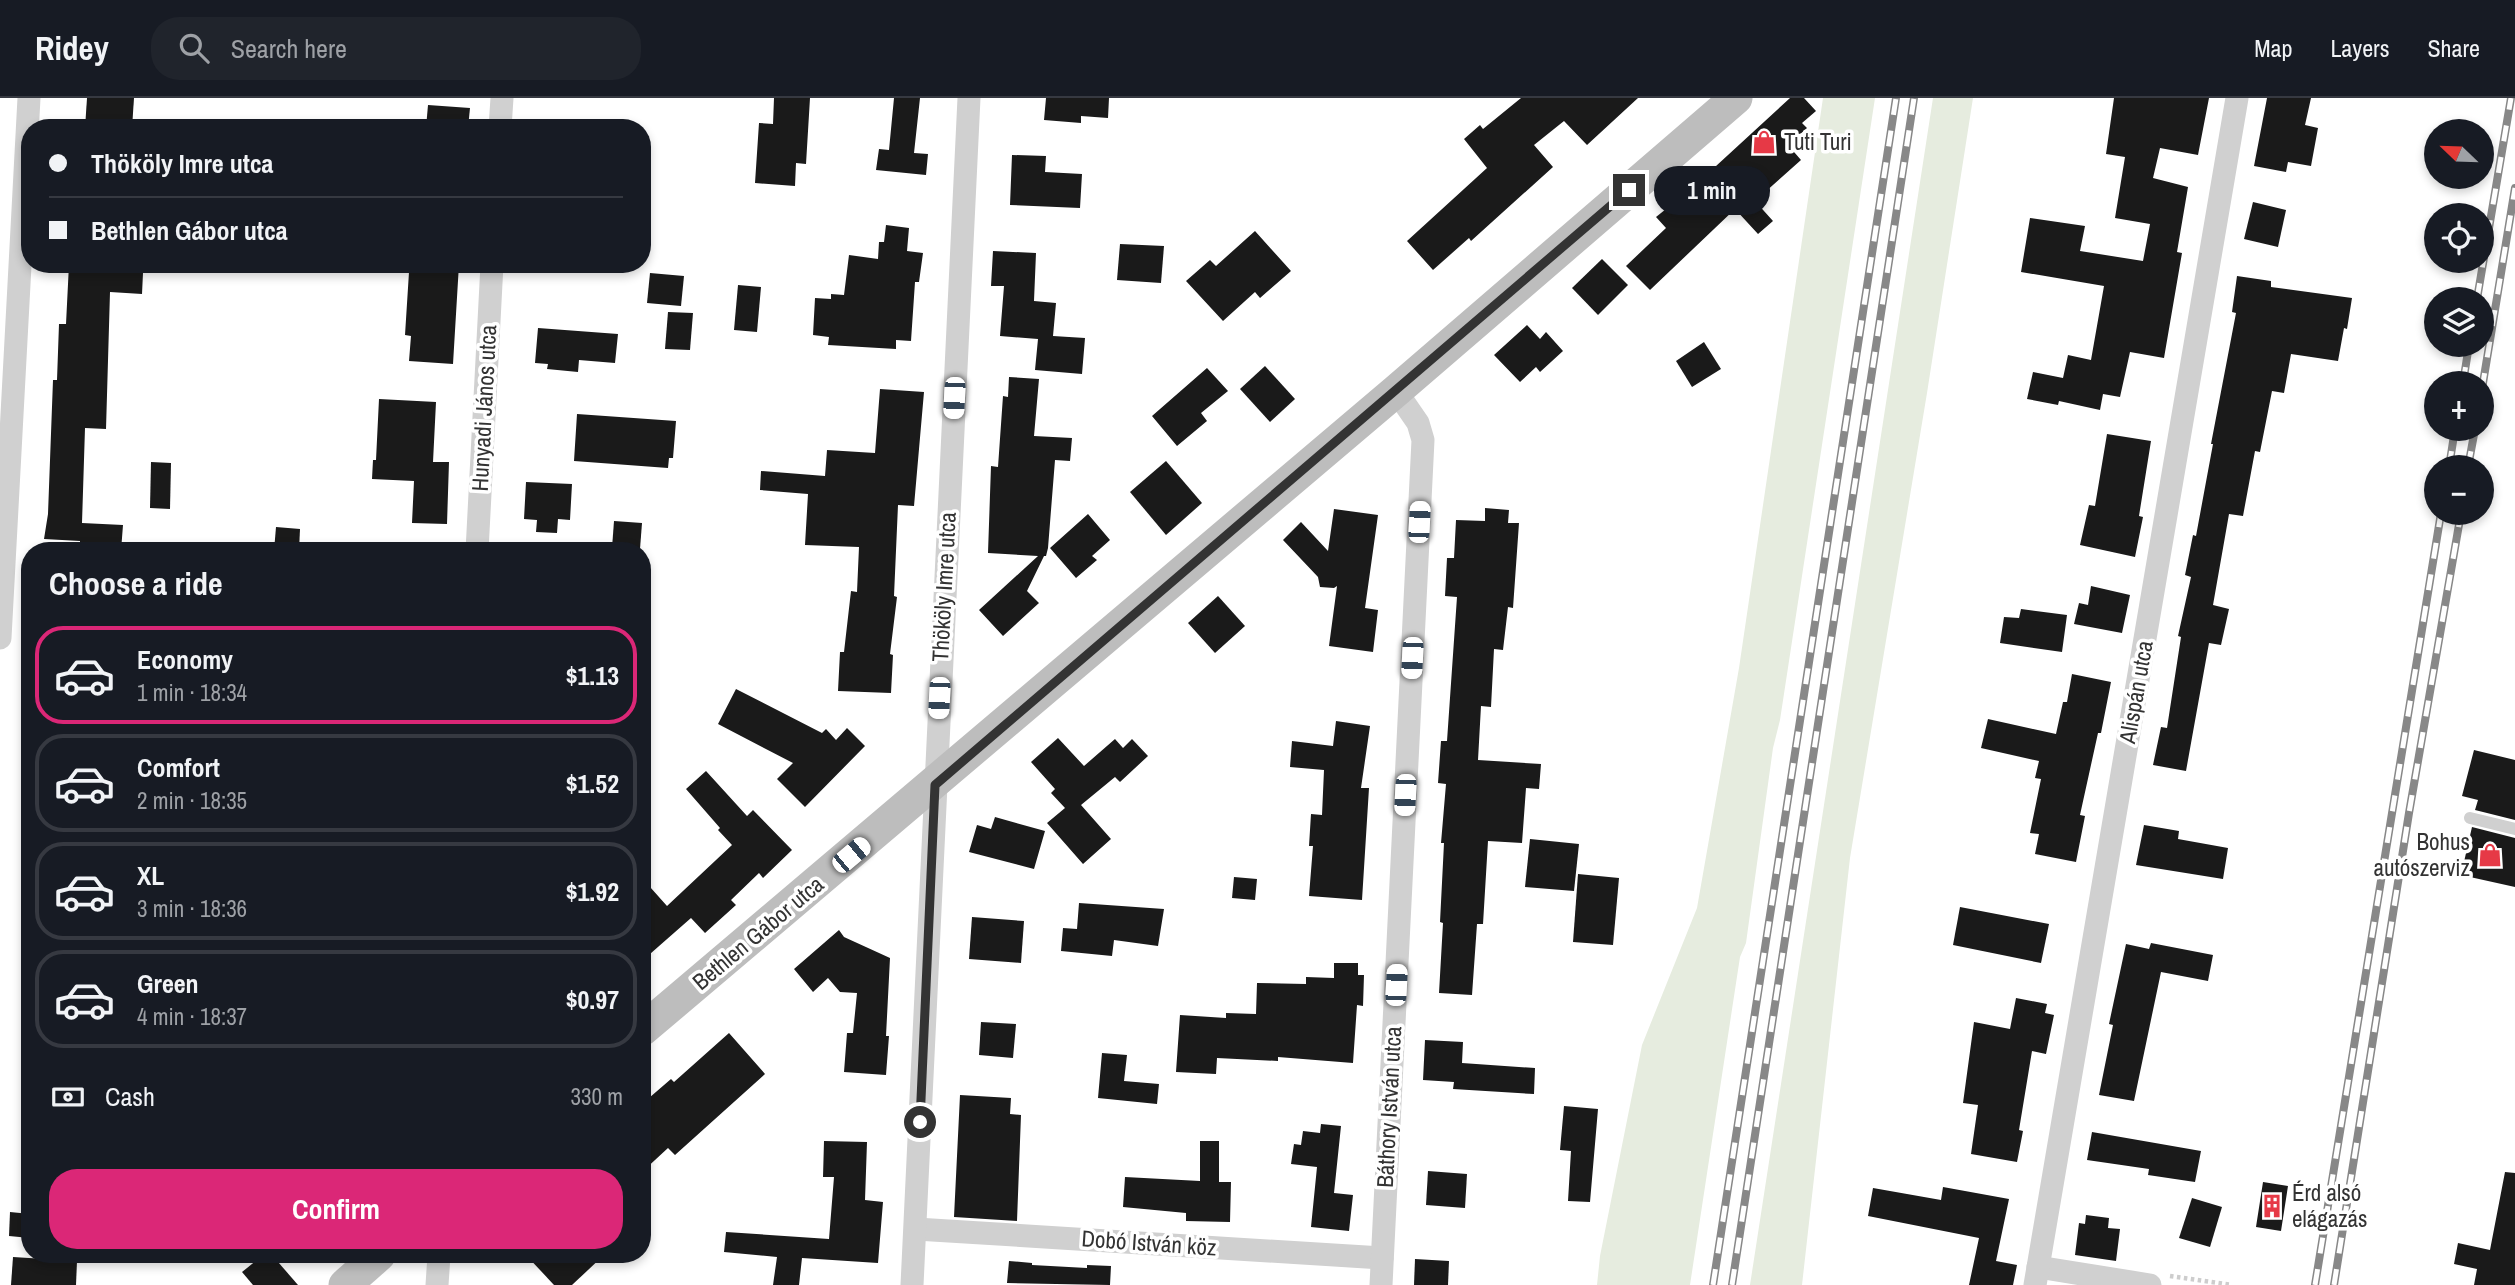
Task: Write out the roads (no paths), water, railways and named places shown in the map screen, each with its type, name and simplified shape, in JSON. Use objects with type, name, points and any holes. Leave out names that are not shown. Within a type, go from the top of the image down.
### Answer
[{"type":"street","points":[[28,119],[29,98]]},
{"type":"street","points":[[501,119],[502,98]]},
{"type":"street","name":"Thököly Imre utca","points":[[912,1285],[969,98]]},
{"type":"street","name":"Bethlen Gábor utca","points":[[651,1022],[935,785],[1736,98]]},
{"type":"street","name":"Alispán utca","points":[[2036,1276],[2237,98]]},
{"type":"street","points":[[0,638],[5,480],[21,225]]},
{"type":"street","name":"Hunyadi János utca","points":[[477,542],[492,273]]},
{"type":"street","name":"Báthory István utca","points":[[1381,1285],[1423,440],[1418,424],[1396,391]]},
{"type":"street","name":"Dobó István köz","points":[[916,1229],[1382,1258]]},
{"type":"street","points":[[345,1285],[370,1263]]},
{"type":"street","points":[[437,1285],[438,1263]]},
{"type":"street","points":[[2036,1276],[2150,1285]]},
{"type":"lane","points":[[2470,818],[2515,829]]},
{"type":"railway","points":[[1713,1285],[1896,98]]},
{"type":"railway","points":[[1732,1285],[1914,98]]},
{"type":"railway","points":[[2479,287],[2511,98]]},
{"type":"railway","points":[[2485,371],[2515,188]]},
{"type":"railway","points":[[2465,371],[2467,357]]},
{"type":"railway","points":[[2451,455],[2453,441]]},
{"type":"railway","points":[[2470,455],[2473,441]]},
{"type":"railway","points":[[2315,1285],[2439,525]]},
{"type":"railway","points":[[2334,1285],[2409,813],[2459,525]]},
{"type":"place","name":"Tuti Turi","points":[[1764,142]]},
{"type":"place","name":"Bohus autószerviz","points":[[2490,855]]},
{"type":"place","name":"Érd alsó elágazás","points":[[2272,1206]]}]
